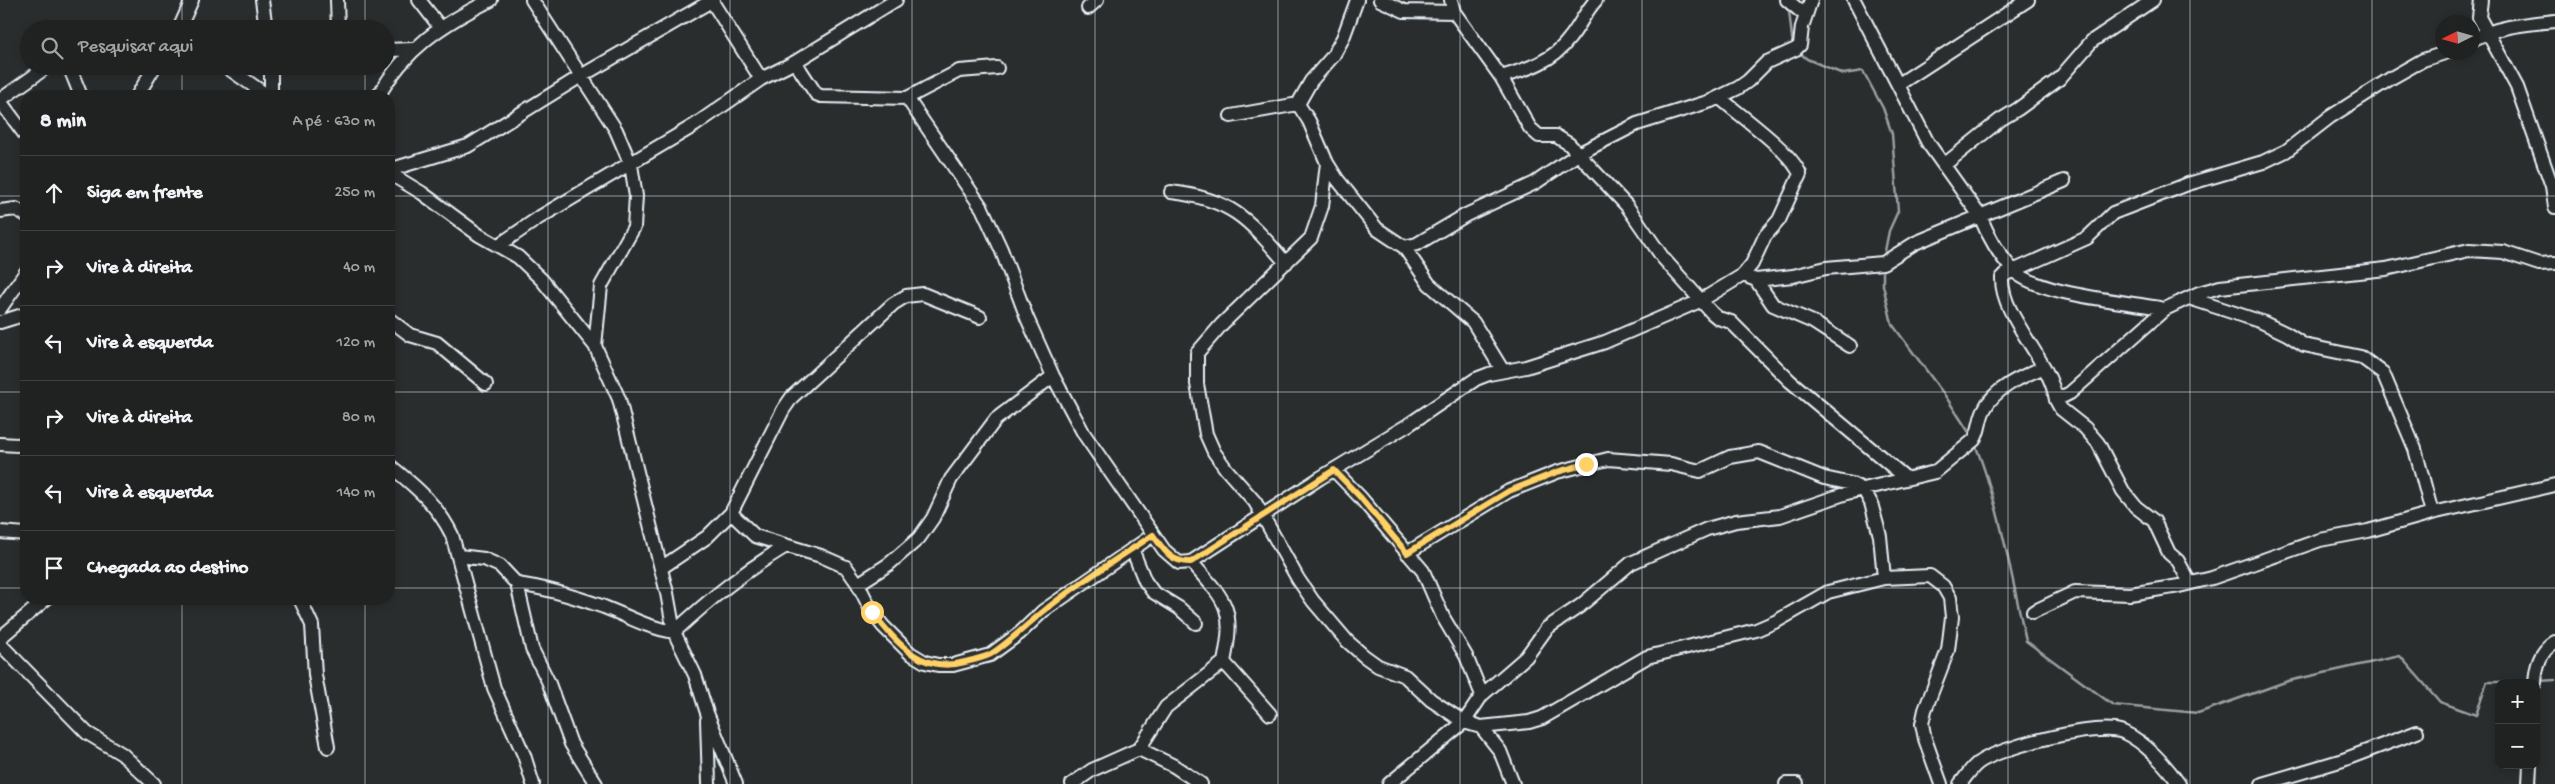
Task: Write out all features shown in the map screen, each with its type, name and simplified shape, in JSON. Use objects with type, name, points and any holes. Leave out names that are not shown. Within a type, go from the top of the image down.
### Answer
[{"type":"street","points":[[181,0],[190,6],[183,20]]},
{"type":"street","points":[[262,0],[265,20]]},
{"type":"street","points":[[338,0],[338,20]]},
{"type":"street","points":[[419,0],[440,27]]},
{"type":"street","points":[[395,73],[413,49],[440,27],[491,0]]},
{"type":"street","points":[[532,0],[616,130],[631,164],[636,196],[634,227],[601,286],[595,346]]},
{"type":"street","points":[[395,170],[468,146],[581,76],[711,0],[761,79]]},
{"type":"street","points":[[499,245],[540,217],[695,125],[761,79],[795,62],[882,3],[896,0]]},
{"type":"street","points":[[1298,104],[1311,81],[1332,56],[1343,38],[1357,0]]},
{"type":"street","points":[[1380,0],[1404,12],[1452,6],[1501,77],[1530,128],[1539,136],[1562,138],[1627,206],[1663,258],[1700,301],[1718,318],[1731,322],[1790,381],[1906,478]]},
{"type":"street","points":[[1501,77],[1534,66],[1549,58],[1569,40],[1583,15],[1596,0]]},
{"type":"street","points":[[1787,0],[1806,15]]},
{"type":"street","points":[[1404,247],[1417,244],[1466,215],[1535,183],[1578,154],[1644,120],[1718,98],[1748,81],[1776,56],[1796,49],[1800,44],[1811,0]]},
{"type":"street","points":[[1854,0],[1928,143],[1980,216],[1989,235],[2013,270],[2025,278],[2059,291],[2165,309]]},
{"type":"street","points":[[1899,84],[2028,0]]},
{"type":"street","points":[[1944,164],[2000,120],[2059,79],[2092,41],[2153,0]]},
{"type":"street","points":[[2481,0],[2479,17],[2517,86],[2552,186],[2555,207]]},
{"type":"street","points":[[2480,35],[2507,26],[2555,21]]},
{"type":"street","points":[[395,50],[413,49]]},
{"type":"street","points":[[2190,583],[2178,561],[2169,553],[2154,521],[2136,507],[2123,491],[2098,443],[2085,428],[2062,409],[2056,400],[2051,381],[2023,333],[2005,294],[2002,278],[2013,270],[2087,238],[2113,213],[2188,184],[2262,162],[2286,151],[2330,117],[2423,60],[2435,56]]},
{"type":"street","points":[[795,62],[816,94],[821,96],[907,98],[959,71],[997,68]]},
{"type":"street","points":[[20,128],[0,100],[35,75]]},
{"type":"street","points":[[73,75],[79,90]]},
{"type":"street","points":[[141,90],[150,75]]},
{"type":"street","points":[[238,75],[261,90]]},
{"type":"street","points":[[270,90],[271,75]]},
{"type":"street","points":[[382,90],[394,75]]},
{"type":"street","points":[[907,98],[982,208],[1001,249],[1027,318],[1053,376],[1084,434],[1153,535],[1173,560],[1180,563],[1191,562],[1408,425],[1476,379],[1526,367],[1606,342],[1700,301],[1743,275],[1752,264],[1765,236],[1779,220],[1800,174],[1797,167],[1776,145],[1718,98]]},
{"type":"street","points":[[1231,116],[1298,104]]},
{"type":"street","points":[[1298,104],[1309,121],[1327,163],[1377,229],[1404,247],[1429,284],[1473,322],[1503,371]]},
{"type":"street","points":[[1327,163],[1322,206],[1316,230],[1286,263],[1222,324],[1197,353],[1195,359],[1202,417],[1206,434],[1214,452],[1226,469],[1255,502],[1298,579],[1347,641],[1378,666],[1405,676],[1430,700],[1464,722],[1481,727],[1529,722],[1542,718],[1647,657],[1756,630],[1777,621],[1828,592],[1884,578],[1930,576],[1943,586],[1950,598],[1952,617],[1948,650],[1925,710],[1922,724],[1925,739],[1941,784]]},
{"type":"street","points":[[395,176],[422,193],[456,220],[518,257],[542,280],[595,346],[619,399],[661,568],[674,632],[695,675],[707,713],[736,784]]},
{"type":"street","points":[[1743,275],[1756,280],[1792,276],[1826,268],[1883,263],[1915,243],[2064,181]]},
{"type":"street","points":[[1171,192],[1212,199],[1229,206],[1254,226],[1286,263]]},
{"type":"street","points":[[0,212],[16,209],[20,211]]},
{"type":"street","points":[[2056,400],[2070,393],[2165,309],[2189,298],[2232,285],[2386,269],[2468,250],[2503,252],[2539,264],[2555,263]]},
{"type":"street","points":[[1756,280],[1773,305],[1813,322],[1850,346]]},
{"type":"street","points":[[0,309],[20,281]]},
{"type":"street","points":[[661,568],[707,537],[731,513],[783,410],[792,397],[893,304],[906,296],[924,294],[980,317]]},
{"type":"street","points":[[2189,298],[2262,322],[2304,345],[2361,357],[2383,372],[2415,448],[2432,513]]},
{"type":"street","points":[[0,322],[20,316]]},
{"type":"street","points":[[395,324],[410,335],[437,343],[486,384]]},
{"type":"street","points":[[1389,784],[1464,722],[1482,695],[1526,657],[1547,628],[1580,606],[1630,563],[1707,529],[1736,521],[1780,516],[1847,493],[1940,469],[1974,440],[1987,404],[2015,381],[2044,367]]},
{"type":"street","points":[[858,584],[888,564],[919,538],[933,518],[951,479],[996,419],[1053,376]]},
{"type":"street","points":[[0,444],[20,444]]},
{"type":"street","points":[[1407,553],[1509,491],[1557,472],[1608,459],[1671,464],[1700,471],[1730,457],[1759,452],[1824,478],[1852,484],[1864,490],[1880,536],[1884,578]]},
{"type":"street","points":[[395,470],[427,496],[436,507],[452,535],[491,679],[524,755],[533,784]]},
{"type":"street","points":[[1334,470],[1360,497],[1423,571],[1442,617],[1466,656],[1482,695]]},
{"type":"street","points":[[2033,612],[2075,592],[2130,594],[2190,583],[2212,578],[2299,546],[2555,485]]},
{"type":"street","points":[[731,513],[755,536],[835,561],[846,567],[858,584],[872,612],[910,653],[925,662],[938,665],[953,665],[990,654],[1020,633],[1043,611],[1153,535]]},
{"type":"street","points":[[0,532],[20,534]]},
{"type":"street","points":[[674,632],[712,596],[745,571],[786,546]]},
{"type":"street","points":[[1132,549],[1145,581],[1153,592],[1179,608],[1196,623]]},
{"type":"street","points":[[459,556],[484,559],[500,566],[517,584],[532,649],[548,681],[571,744],[583,760],[596,784]]},
{"type":"street","points":[[1072,784],[1092,770],[1139,749],[1166,706],[1224,662],[1230,633],[1230,618],[1225,604],[1191,562]]},
{"type":"street","points":[[517,584],[553,591],[603,607],[650,628],[674,632]]},
{"type":"street","points":[[0,638],[39,605]]},
{"type":"street","points":[[303,605],[312,626],[315,675],[328,747]]},
{"type":"street","points":[[2535,678],[2539,660],[2549,646],[2555,642]]},
{"type":"street","points":[[0,644],[87,733],[122,754],[154,784]]},
{"type":"street","points":[[1224,662],[1270,714]]},
{"type":"street","points":[[707,713],[709,784]]},
{"type":"street","points":[[1481,727],[1500,751],[1513,784]]},
{"type":"street","points":[[1960,784],[1976,764],[2004,751],[2033,741],[2107,730],[2123,732],[2138,742],[2165,765],[2179,784]]},
{"type":"street","points":[[2262,784],[2343,760],[2417,732]]},
{"type":"street","points":[[1139,749],[1174,766],[1201,784]]},
{"type":"street","points":[[2529,784],[2530,769]]},
{"type":"street","points":[[1786,784],[1797,784]]},
{"type":"waterway","points":[[1785,6],[1789,11],[1793,46]]},
{"type":"waterway","points":[[1799,52],[1807,59],[1843,74],[1863,71],[1883,108],[1892,134],[1898,211],[1889,231],[1884,256]]},
{"type":"waterway","points":[[1883,267],[1883,285],[1892,324],[1946,397],[1972,437]]},
{"type":"waterway","points":[[1975,444],[1998,517],[2026,641],[2113,705],[2198,713],[2288,681],[2400,656],[2440,702],[2476,715],[2487,682],[2495,682]]},
{"type":"waterway","points":[[2540,681],[2555,680]]},
{"type":"route","points":[[872,612],[910,653],[925,662],[938,665],[953,665],[982,658],[990,654],[1020,633],[1043,611],[1153,535],[1173,560],[1180,563],[1191,562],[1334,470],[1360,497],[1407,553],[1509,491],[1557,472],[1586,464]]}]
